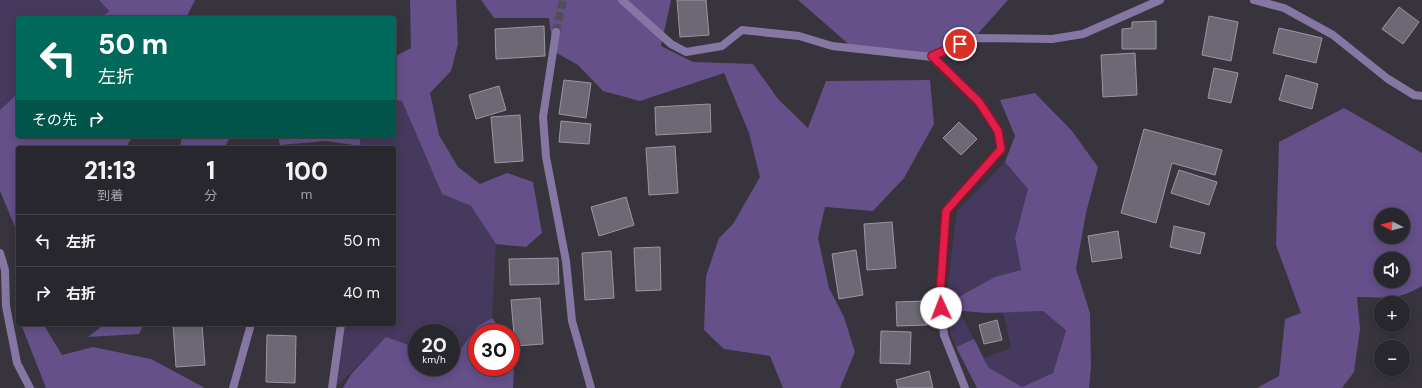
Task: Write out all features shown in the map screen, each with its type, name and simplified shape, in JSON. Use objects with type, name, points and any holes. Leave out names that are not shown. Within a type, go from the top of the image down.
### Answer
[{"type":"street","points":[[622,0],[671,44],[686,52],[722,46],[742,30],[799,36],[832,46],[932,56],[974,38],[1052,39],[1083,34],[1160,0]]},
{"type":"street","points":[[1254,0],[1284,8],[1327,32],[1388,79],[1414,95],[1422,96]]},
{"type":"street","points":[[556,32],[543,117],[546,157],[566,261],[572,321],[592,388]]},
{"type":"street","points":[[932,56],[979,102],[998,131],[1001,149],[946,211],[940,295],[944,335],[965,388]]},
{"type":"street","points":[[0,253],[5,270],[6,306],[17,363],[30,388]]},
{"type":"street","points":[[233,388],[250,326]]},
{"type":"street","points":[[332,388],[341,326]]},
{"type":"shaded area","points":[[0,0],[99,0],[109,11],[103,16],[16,16],[16,95],[0,110]]},
{"type":"shaded area","points":[[99,0],[195,0],[187,16],[103,16],[109,11]]},
{"type":"shaded area","points":[[410,0],[456,0],[458,44],[451,71],[430,93],[439,135],[458,167],[480,184],[507,173],[533,182],[542,233],[526,247],[496,244],[471,206],[442,194],[402,101],[396,100],[396,56],[411,48]]},
{"type":"shaded area","points":[[481,0],[671,0],[661,46],[693,62],[753,64],[778,99],[808,128],[826,81],[930,80],[934,124],[904,178],[873,211],[825,207],[818,238],[829,288],[844,317],[855,352],[840,388],[783,388],[770,356],[724,349],[704,330],[706,276],[719,238],[733,224],[760,177],[749,133],[724,73],[640,101],[603,91],[578,65],[553,51],[549,18],[494,18]]},
{"type":"shaded area","points":[[798,0],[1008,0],[974,38],[932,57],[853,48]]},
{"type":"shaded area","points":[[1035,93],[1072,131],[1098,167],[1086,213],[1076,269],[1090,313],[1091,367],[1089,388],[977,388],[956,347],[974,339],[988,367],[1022,387],[1053,373],[1066,330],[1043,311],[987,313],[963,311],[953,300],[995,277],[1021,270],[1015,238],[1028,189],[1005,162],[1015,136],[1000,100]]},
{"type":"shaded area","points":[[16,95],[16,138],[131,138],[127,146],[16,146],[16,229],[0,191],[0,110]]},
{"type":"shaded area","points":[[396,100],[402,101],[442,194],[471,206],[496,244],[492,318],[482,324],[468,324],[468,339],[460,350],[460,324],[408,324],[408,345],[386,338],[335,388],[339,326],[396,326],[396,146],[361,146],[359,138],[396,138]]},
{"type":"shaded area","points":[[1344,108],[1422,153],[1422,286],[1398,296],[1357,297],[1360,329],[1354,372],[1342,388],[1257,388],[1279,376],[1285,319],[1301,313],[1276,245],[1279,142]]},
{"type":"shaded area","points":[[182,138],[230,138],[225,146],[180,146]]},
{"type":"shaded area","points":[[278,138],[359,138],[361,146],[326,141],[280,145]]},
{"type":"shaded area","points":[[1005,162],[1028,189],[1015,238],[1021,270],[995,277],[954,300],[974,339],[956,347],[950,332],[947,289],[957,211]]},
{"type":"shaded area","points":[[1043,311],[1066,329],[1053,373],[1022,387],[988,367],[984,358],[1011,348],[1003,312]]},
{"type":"shaded area","points":[[492,318],[497,324],[482,324]]},
{"type":"shaded area","points":[[22,326],[45,326],[62,355],[93,347],[151,359],[205,388],[46,388]]},
{"type":"shaded area","points":[[102,326],[143,326],[139,334],[88,337]]},
{"type":"shaded area","points":[[386,337],[408,345],[408,376],[460,376],[460,350],[468,339],[468,376],[514,376],[513,388],[343,388],[352,373]]},
{"type":"building","points":[[677,0],[706,0],[709,35],[680,37]]},
{"type":"building","points":[[1399,7],[1419,22],[1403,44],[1382,29]]},
{"type":"building","points":[[1209,16],[1238,22],[1231,61],[1202,55]]},
{"type":"building","points":[[1156,21],[1156,49],[1122,49],[1122,29],[1132,28],[1132,22]]},
{"type":"building","points":[[544,26],[545,56],[496,59],[495,29]]},
{"type":"building","points":[[1279,28],[1322,38],[1316,63],[1273,53]]},
{"type":"building","points":[[1135,53],[1137,95],[1103,97],[1101,55]]},
{"type":"building","points":[[1214,68],[1238,73],[1231,103],[1208,98]]},
{"type":"building","points":[[1286,75],[1318,84],[1312,109],[1279,100]]},
{"type":"building","points":[[564,80],[591,83],[586,118],[559,114]]},
{"type":"building","points":[[499,86],[506,110],[476,119],[469,95]]},
{"type":"building","points":[[710,104],[711,132],[656,135],[655,107]]},
{"type":"building","points":[[520,115],[523,161],[495,163],[491,117]]},
{"type":"building","points":[[561,121],[591,124],[589,144],[559,142]]},
{"type":"building","points":[[959,122],[977,139],[961,155],[943,138]]},
{"type":"building","points":[[1144,129],[1222,150],[1215,175],[1172,163],[1156,223],[1121,213]]},
{"type":"building","points":[[675,146],[678,193],[649,195],[646,148]]},
{"type":"building","points":[[1179,170],[1217,182],[1209,205],[1171,193]]},
{"type":"building","points":[[626,197],[634,225],[599,236],[591,207]]},
{"type":"building","points":[[892,222],[896,268],[867,270],[864,224]]},
{"type":"building","points":[[1174,226],[1205,233],[1200,254],[1170,247]]},
{"type":"building","points":[[1118,231],[1122,258],[1092,262],[1088,236]]},
{"type":"building","points":[[660,247],[661,290],[636,291],[634,248]]},
{"type":"building","points":[[856,250],[863,295],[839,299],[832,254]]},
{"type":"building","points":[[611,251],[614,298],[585,300],[582,253]]},
{"type":"building","points":[[558,258],[559,284],[510,285],[509,259]]},
{"type":"building","points":[[540,298],[543,344],[520,346],[520,324],[513,324],[511,300]]},
{"type":"building","points":[[926,301],[927,325],[897,326],[896,302]]},
{"type":"building","points":[[997,320],[1002,340],[984,344],[979,325]]},
{"type":"building","points":[[173,326],[202,326],[205,365],[176,367]]},
{"type":"building","points":[[881,331],[911,332],[910,364],[880,363]]},
{"type":"building","points":[[267,335],[296,336],[295,383],[266,382]]},
{"type":"building","points":[[929,371],[933,388],[898,388],[896,380]]},
{"type":"tunnel","points":[[556,32],[563,0]]},
{"type":"route","points":[[941,308],[940,295],[946,211],[1001,149],[998,131],[979,102],[932,56],[960,44]]}]
